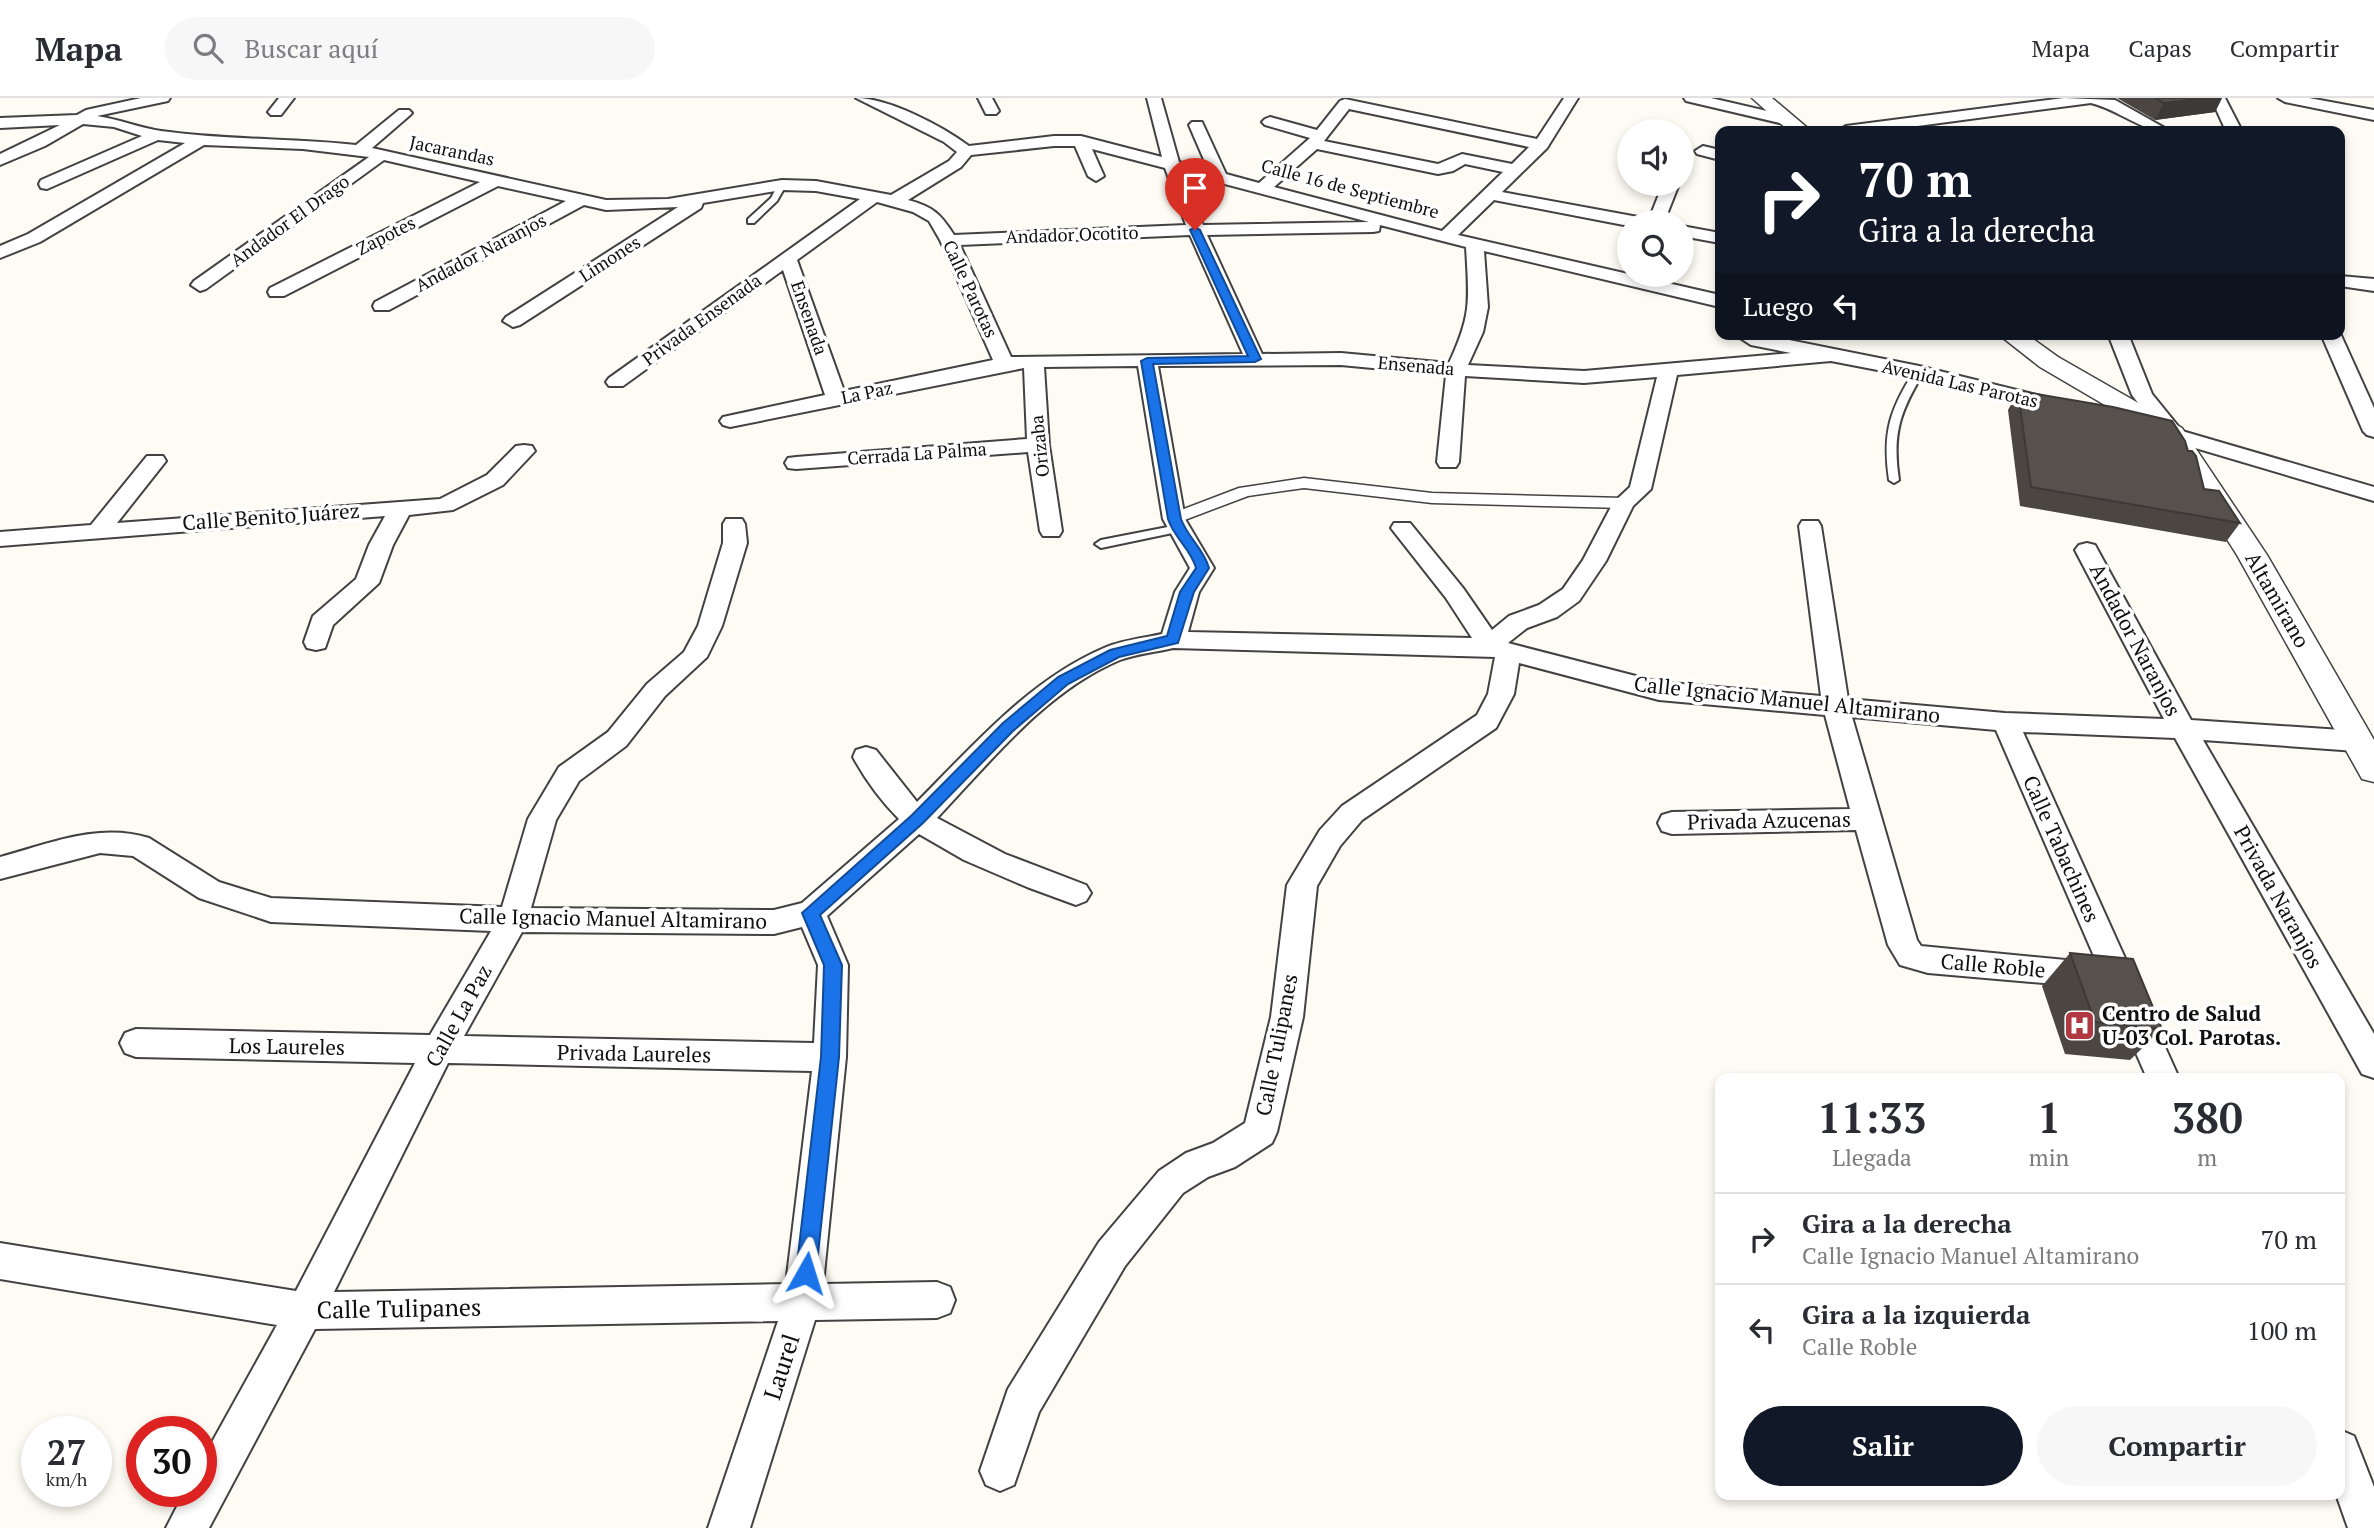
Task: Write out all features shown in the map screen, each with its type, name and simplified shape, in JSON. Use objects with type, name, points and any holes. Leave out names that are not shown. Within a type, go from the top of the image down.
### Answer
[{"type":"street","points":[[0,160],[39,143],[102,109],[163,98]]},
{"type":"street","points":[[276,112],[287,98]]},
{"type":"street","points":[[863,98],[950,139],[966,150],[955,164],[894,201]]},
{"type":"street","points":[[1154,98],[1170,164],[1195,230],[1255,359]]},
{"type":"street","points":[[1446,237],[1541,145],[1571,98]]},
{"type":"street","points":[[1691,98],[1794,126]]},
{"type":"street","points":[[1762,98],[1794,126]]},
{"type":"street","points":[[2218,98],[2232,126]]},
{"type":"street","points":[[2286,98],[2374,115]]},
{"type":"street","points":[[1884,126],[2091,99],[2110,103],[2153,126]]},
{"type":"street","points":[[1263,188],[1317,140],[1347,101],[1541,145]]},
{"type":"street","points":[[360,150],[404,113]]},
{"type":"street","name":"Jacarandas","points":[[0,123],[24,115],[80,119],[116,123],[156,135],[201,140],[277,142],[360,150],[581,200],[635,205],[668,204],[782,185],[816,186],[894,201]]},
{"type":"street","points":[[1270,122],[1317,140],[1438,169],[1447,169],[1462,159],[1516,170]]},
{"type":"street","points":[[1196,125],[1219,176]]},
{"type":"street","points":[[47,184],[156,135]]},
{"type":"street","points":[[0,253],[34,238],[201,140]]},
{"type":"street","name":"Calle 16 de Septiembre","points":[[966,150],[1054,141],[1081,141],[1446,237],[1715,300]]},
{"type":"street","points":[[1081,141],[1096,176]]},
{"type":"street","points":[[1703,151],[1715,154]]},
{"type":"street","name":"Andador El Drago","points":[[200,285],[380,156]]},
{"type":"street","name":"Zapotes","points":[[277,292],[496,180]]},
{"type":"street","points":[[1488,194],[1617,218]]},
{"type":"street","name":"Ensenada","points":[[837,400],[788,258],[874,196]]},
{"type":"street","name":"Limones","points":[[513,321],[706,197]]},
{"type":"street","name":"Andador Naranjos","points":[[382,306],[581,200]]},
{"type":"street","name":"Calle Parotas","points":[[894,201],[919,208],[935,218],[949,240],[1004,364]]},
{"type":"street","name":"Andador Ocotito","points":[[949,240],[1195,230],[1405,226]]},
{"type":"street","points":[[1694,233],[1715,237]]},
{"type":"street","points":[[1448,462],[1456,370],[1473,332],[1479,307],[1475,243]]},
{"type":"street","name":"Privada Ensenada","points":[[616,382],[788,258]]},
{"type":"street","points":[[2345,282],[2374,285]]},
{"type":"street","points":[[1756,340],[1828,356]]},
{"type":"street","points":[[2018,340],[2049,362],[2174,435]]},
{"type":"street","points":[[2120,340],[2142,395],[2174,435]]},
{"type":"street","points":[[2333,340],[2374,431]]},
{"type":"street","name":"Ensenada","points":[[1004,364],[1034,361],[1341,359],[1456,370],[1584,377],[1668,372],[1828,356]]},
{"type":"street","name":"Avenida Las Parotas","points":[[1828,356],[1919,372],[2080,411]]},
{"type":"street","name":"Orizaba","points":[[1034,361],[1038,445],[1051,531]]},
{"type":"street","points":[[1147,361],[1176,524],[1199,556],[1202,568],[1187,592],[1173,640]]},
{"type":"street","name":"La Paz","points":[[730,421],[1004,364]]},
{"type":"street","points":[[1499,649],[1505,631],[1518,622],[1548,611],[1571,595],[1594,561],[1624,503],[1640,489],[1668,372]]},
{"type":"street","points":[[2351,379],[2374,384]]},
{"type":"street","points":[[2107,418],[2374,494]]},
{"type":"street","name":"Altamirano","points":[[2174,435],[2270,585],[2374,770]]},
{"type":"street","name":"Cerrada La Palma","points":[[796,463],[1038,445]]},
{"type":"street","name":"Calle Benito Juárez","points":[[0,539],[446,505],[465,498],[495,480],[524,451]]},
{"type":"street","points":[[100,530],[155,461]]},
{"type":"street","points":[[1176,524],[1245,492],[1304,484],[1432,498],[1624,503]]},
{"type":"street","points":[[316,642],[323,622],[367,583],[381,545],[401,508]]},
{"type":"street","name":"Calle La Paz","points":[[187,1528],[305,1311],[438,1051],[513,920],[542,819],[569,774],[617,739],[656,691],[694,657],[710,626],[735,543],[734,524]]},
{"type":"street","points":[[1810,526],[1836,708],[1866,819]]},
{"type":"street","points":[[1402,528],[1499,649]]},
{"type":"street","name":"Andador Naranjos","points":[[2087,550],[2183,729]]},
{"type":"street","name":"Calle Ignacio Manuel Altamirano","points":[[0,868],[100,842],[139,846],[209,890],[271,910],[513,920],[774,922],[811,913],[918,819],[1008,727],[1063,681],[1115,653],[1173,640],[1499,649],[1593,676],[1659,691],[2005,722],[2183,729],[2356,741]]},
{"type":"street","name":"Calle Tulipanes","points":[[1000,1471],[1022,1403],[1112,1254],[1171,1182],[1198,1164],[1223,1156],[1260,1132],[1287,1017],[1302,885],[1330,838],[1352,813],[1487,721],[1502,694],[1499,649]]},
{"type":"street","name":"Calle Tabachines","points":[[2005,722],[2161,1073]]},
{"type":"street","name":"Privada Naranjos","points":[[2183,729],[2374,1064]]},
{"type":"street","points":[[866,757],[880,777],[918,819],[1029,877],[1076,893]]},
{"type":"street","name":"Privada Azucenas","points":[[1672,823],[1866,819]]},
{"type":"street","name":"Calle Roble","points":[[1866,819],[1903,945],[1911,956],[1928,960],[2118,977]]},
{"type":"street","name":"Laurel","points":[[729,1528],[803,1300],[830,1057],[833,965],[811,913]]},
{"type":"street","name":"Los Laureles","points":[[136,1043],[438,1051]]},
{"type":"street","name":"Privada Laureles","points":[[438,1051],[830,1057]]},
{"type":"street","name":"Calle Tulipanes","points":[[0,1261],[305,1311],[803,1300],[937,1300]]},
{"type":"street","points":[[2345,1463],[2369,1528]]},
{"type":"lane","points":[[751,221],[774,200],[782,185]]},
{"type":"lane","points":[[1894,480],[1889,450],[1892,427],[1899,405],[1919,372]]},
{"type":"lane","points":[[1101,544],[1176,524]]},
{"type":"building","points":[[2154,98],[2206,98],[2164,103]]},
{"type":"building","points":[[2018,391],[2113,407],[2172,421],[2188,451],[2192,451],[2196,456],[2204,489],[2219,491],[2240,523],[2031,487]]},
{"type":"building","points":[[2070,953],[2133,959],[2162,1029],[2095,1022]]},
{"type":"place","name":"Centro de Salud U-03 Col. Parotas.","points":[[2079,1026]]},
{"type":"route","points":[[806,1273],[830,1057],[833,965],[811,913],[918,819],[1008,727],[1063,681],[1115,653],[1173,640],[1187,592],[1202,568],[1199,556],[1174,519],[1147,361],[1255,359],[1195,230]]}]
